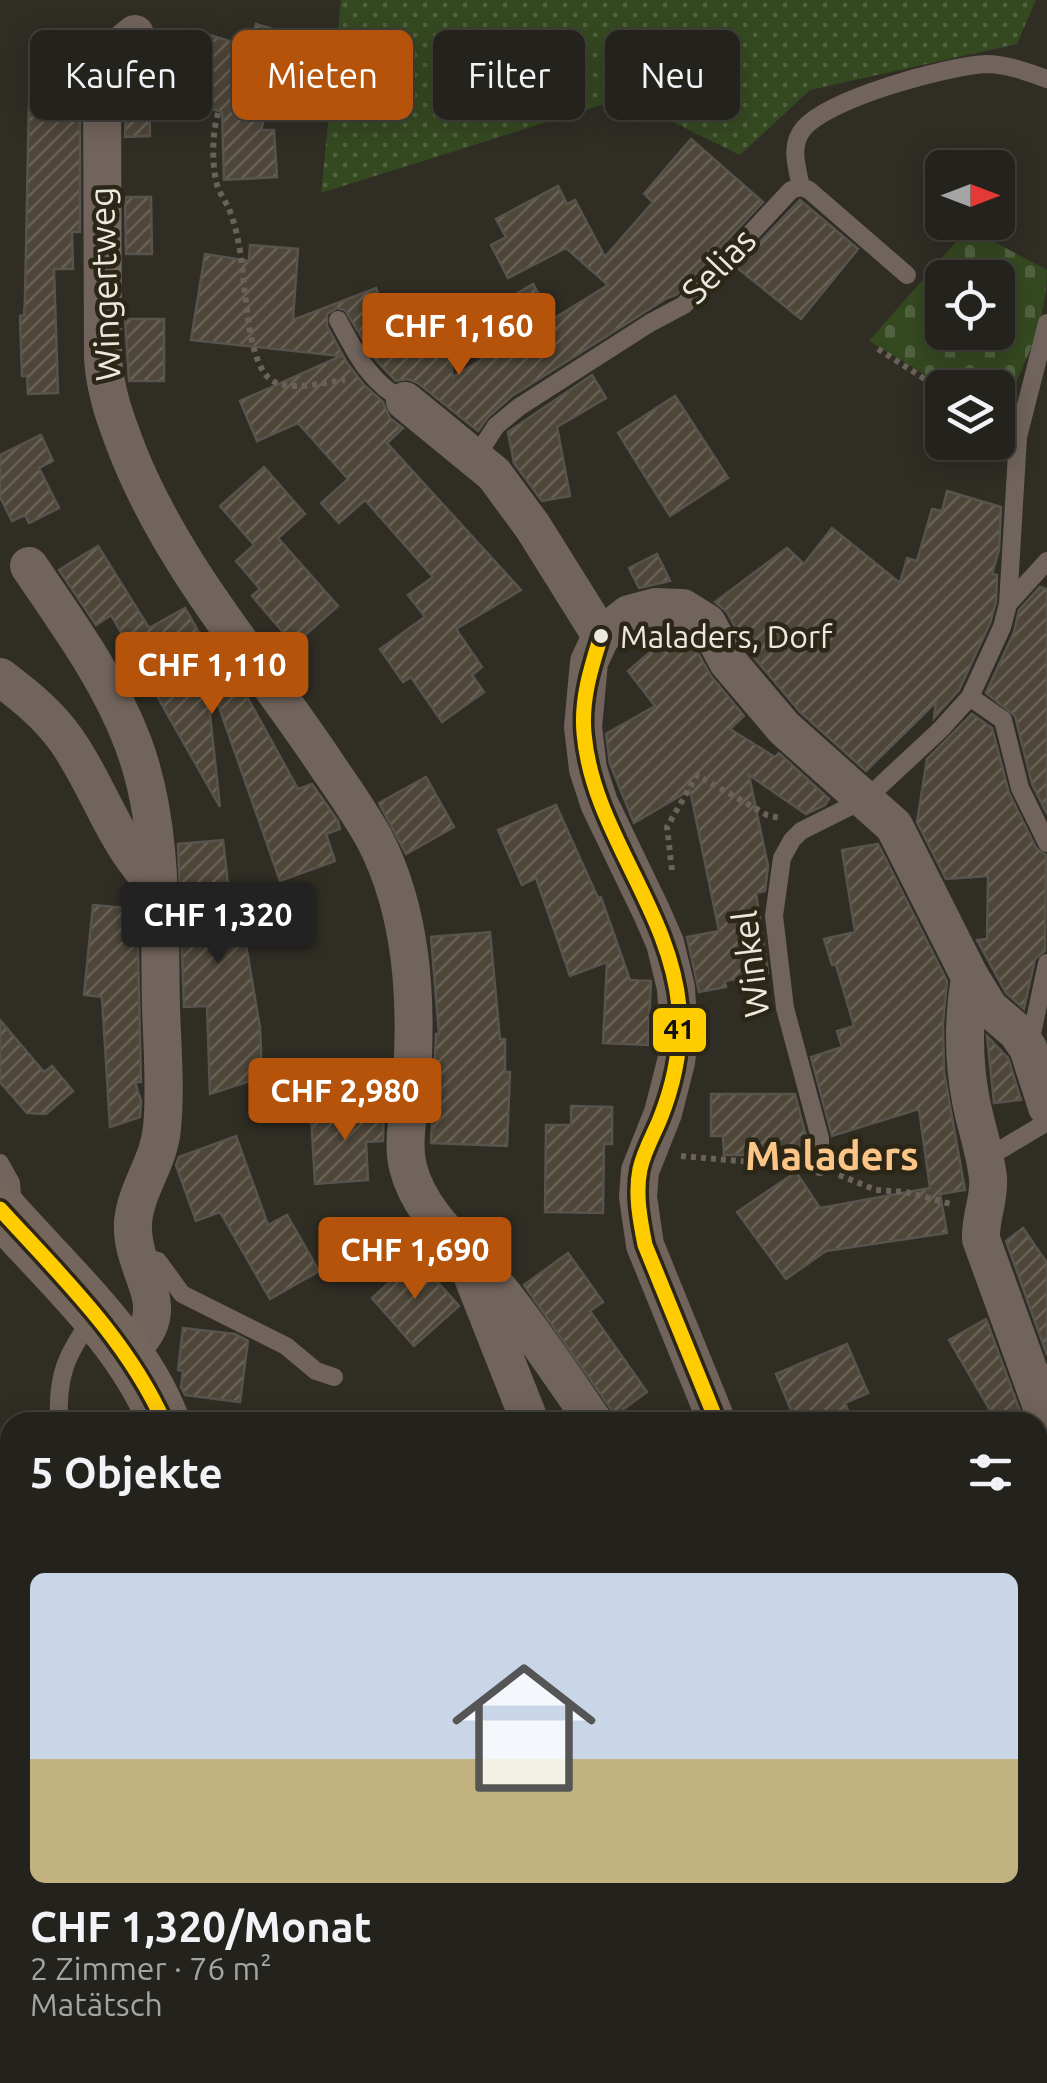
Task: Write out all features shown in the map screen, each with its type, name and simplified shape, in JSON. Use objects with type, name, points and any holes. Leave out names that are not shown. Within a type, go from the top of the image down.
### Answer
[{"type":"main road","points":[[8,1218],[110,1334],[147,1384],[160,1412]]},
{"type":"street","name":"Wingertweg","points":[[102,120],[103,358],[116,420],[159,522],[202,589],[314,744],[364,820],[384,860],[404,928],[412,989],[413,1056],[406,1136],[408,1169],[418,1191],[463,1254],[508,1300],[587,1412]]},
{"type":"street","points":[[405,401],[494,474],[533,527],[600,636]]},
{"type":"street","points":[[29,566],[92,662],[133,743],[146,791],[157,885],[162,1129],[154,1164],[135,1210],[133,1228],[153,1312],[145,1336],[110,1334]]},
{"type":"street","points":[[712,1412],[645,1245],[640,1222],[640,1171],[671,1086],[679,1039],[676,988],[659,929],[599,803],[588,769],[584,692],[600,636],[629,614],[655,607],[683,608],[706,623],[728,662],[784,728],[894,826],[970,978],[989,1008],[1017,1032],[1028,1048],[1047,1106]]},
{"type":"street","points":[[0,677],[31,700],[66,738],[125,848],[157,885]]},
{"type":"street","points":[[970,978],[963,1039],[971,1102],[985,1159],[988,1196],[980,1217],[981,1239],[1044,1412]]},
{"type":"street","points":[[463,1254],[526,1412]]},
{"type":"lane","points":[[907,275],[809,190],[801,188],[794,150],[802,129],[826,110],[867,93],[964,66],[991,64],[1047,79]]},
{"type":"lane","name":"Selias","points":[[476,457],[496,426],[519,407],[684,305],[791,190],[801,188]]},
{"type":"lane","points":[[338,320],[371,377],[405,401]]},
{"type":"lane","points":[[1047,324],[1018,437],[1008,604],[1002,627],[970,696],[1003,720],[1020,788],[1047,840]]},
{"type":"lane","points":[[1008,604],[1047,561]]},
{"type":"lane","name":"Winkel","points":[[820,1167],[820,1138],[785,1008],[774,916],[782,858],[792,840],[867,798],[970,696]]},
{"type":"lane","points":[[1028,1048],[1047,963]]},
{"type":"lane","points":[[985,1159],[1047,1122]]},
{"type":"lane","points":[[0,1163],[11,1183],[8,1218]]},
{"type":"lane","points":[[138,1256],[158,1261],[182,1294],[286,1346],[316,1371],[334,1377]]},
{"type":"lane","points":[[59,1412],[58,1390],[70,1348],[110,1334]]},
{"type":"path","points":[[218,113],[212,133],[216,185],[230,210],[240,250],[244,301],[266,376],[274,383],[292,385],[371,377]]},
{"type":"path","points":[[878,350],[925,379]]},
{"type":"path","points":[[659,929],[675,925],[667,827],[697,775],[766,815],[815,825]]},
{"type":"green space","points":[[341,0],[1036,0],[1017,44],[810,90],[740,155],[669,120],[740,120],[740,30],[605,30],[605,104],[585,110],[585,30],[433,30],[433,120],[554,120],[321,193],[329,120],[413,120],[413,30],[338,30]]},
{"type":"green space","points":[[957,240],[991,240],[1047,270],[1038,328],[1015,384],[1015,370],[925,370],[925,374],[869,341],[925,277],[925,350],[1015,350],[1015,260],[940,260]]},
{"type":"building","points":[[256,24],[276,30],[254,30]]},
{"type":"building","points":[[212,36],[232,42],[232,120],[264,120],[261,130],[274,130],[277,177],[224,180],[222,112],[212,109]]},
{"type":"building","points":[[30,98],[30,120],[80,120],[80,232],[72,232],[73,269],[54,269],[58,393],[28,394],[27,376],[22,376],[20,316],[24,315]]},
{"type":"building","points":[[126,120],[150,120],[150,136],[125,137]]},
{"type":"building","points":[[691,139],[763,202],[676,295],[512,396],[478,431],[418,383],[408,379],[396,381],[375,359],[345,310],[337,308],[327,314],[327,326],[347,363],[383,402],[390,418],[403,428],[387,443],[521,590],[456,629],[482,667],[472,675],[484,692],[442,722],[411,677],[403,682],[380,649],[425,617],[408,595],[433,577],[365,500],[339,523],[321,503],[348,479],[298,423],[257,441],[240,401],[341,356],[191,340],[205,254],[249,261],[250,245],[298,249],[293,320],[376,288],[388,317],[441,308],[453,377],[511,341],[492,308],[533,284],[553,319],[608,285],[566,248],[508,278],[491,245],[506,237],[496,219],[558,186],[567,204],[575,200],[605,257],[653,202],[644,194]]},
{"type":"building","points":[[125,197],[151,197],[152,254],[126,254]]},
{"type":"building","points":[[800,200],[858,249],[801,319],[736,267]]},
{"type":"building","points":[[125,319],[164,319],[164,381],[129,381]]},
{"type":"building","points":[[592,375],[606,398],[557,427],[570,496],[542,501],[514,463],[508,432]]},
{"type":"building","points":[[675,396],[728,478],[670,516],[618,433]]},
{"type":"building","points":[[41,435],[53,461],[39,468],[59,508],[29,523],[25,515],[12,521],[0,497],[0,455]]},
{"type":"building","points":[[264,467],[305,514],[278,538],[338,606],[294,645],[252,596],[260,589],[236,561],[254,545],[220,506]]},
{"type":"building","points":[[947,491],[1001,507],[999,550],[992,574],[997,575],[996,602],[990,623],[959,690],[934,718],[936,702],[866,771],[800,712],[747,649],[727,612],[715,602],[787,548],[804,564],[832,528],[900,583],[907,558],[917,561],[932,509],[942,511]]},
{"type":"building","points":[[98,546],[149,628],[185,608],[231,689],[240,684],[298,789],[312,784],[338,821],[340,829],[326,834],[335,861],[280,881],[218,704],[209,706],[220,807],[111,615],[96,625],[59,570]]},
{"type":"building","points":[[657,554],[670,581],[639,588],[629,568]]},
{"type":"building","points":[[1040,587],[1047,589],[1047,814],[1032,784],[1015,716],[986,693],[1014,632],[1019,610]]},
{"type":"building","points":[[676,630],[690,639],[711,676],[744,716],[730,729],[775,757],[779,753],[829,799],[806,814],[749,775],[768,866],[765,891],[756,893],[768,973],[725,981],[726,987],[699,992],[687,937],[719,931],[690,790],[634,823],[610,764],[606,734],[655,706],[628,671]]},
{"type":"building","points":[[972,714],[992,728],[1009,793],[1036,848],[1046,855],[1045,951],[1035,959],[1024,1009],[1006,993],[977,940],[987,939],[988,876],[946,879],[917,822],[927,759]]},
{"type":"building","points":[[426,777],[454,827],[406,854],[379,803]]},
{"type":"building","points":[[556,805],[598,898],[601,897],[630,980],[651,981],[648,1045],[603,1043],[607,962],[570,976],[536,878],[522,885],[498,830]]},
{"type":"building","points":[[223,840],[233,929],[243,927],[260,1028],[262,1077],[210,1094],[207,1006],[184,1007],[178,844]]},
{"type":"building","points":[[878,844],[947,981],[944,1072],[965,1190],[940,1194],[947,1233],[826,1251],[786,1279],[737,1212],[796,1172],[820,1208],[930,1188],[919,1109],[832,1136],[811,1057],[842,1047],[837,1031],[854,1026],[824,939],[855,932],[842,850]]},
{"type":"building","points":[[93,905],[137,909],[141,1082],[135,1082],[141,1101],[140,1117],[110,1127],[102,997],[84,995]]},
{"type":"building","points":[[490,932],[500,1039],[505,1039],[505,1072],[510,1072],[507,1146],[431,1143],[439,1034],[431,937]]},
{"type":"building","points":[[0,1020],[44,1072],[52,1066],[73,1091],[46,1114],[27,1113],[0,1082]]},
{"type":"building","points":[[987,1036],[1008,1058],[1021,1100],[994,1103]]},
{"type":"building","points":[[711,1094],[795,1094],[808,1144],[774,1155],[724,1155],[723,1136],[711,1136]]},
{"type":"building","points":[[384,1104],[383,1141],[366,1142],[368,1180],[315,1184],[311,1114],[359,1111],[359,1106]]},
{"type":"building","points":[[571,1106],[612,1107],[612,1144],[604,1144],[603,1213],[545,1212],[546,1125],[571,1125]]},
{"type":"building","points":[[236,1136],[268,1225],[287,1215],[319,1271],[270,1299],[220,1212],[196,1221],[176,1165],[179,1157]]},
{"type":"building","points":[[1023,1228],[1047,1263],[1047,1355],[1006,1241]]},
{"type":"building","points":[[568,1253],[603,1302],[590,1311],[647,1392],[619,1412],[613,1412],[524,1285]]},
{"type":"building","points":[[416,1258],[459,1306],[414,1346],[372,1298]]},
{"type":"building","points":[[986,1319],[1020,1412],[991,1412],[949,1340]]},
{"type":"building","points":[[183,1328],[235,1334],[248,1341],[240,1402],[185,1395],[181,1387],[183,1371],[178,1370]]},
{"type":"building","points":[[847,1344],[868,1393],[845,1403],[848,1412],[792,1412],[776,1374]]},
{"type":"transit line","name":"41","points":[[601,636],[584,708],[590,769],[615,837],[661,936],[673,971],[679,1007],[673,1078],[640,1169],[640,1217],[645,1245],[713,1412]]},
{"type":"transit line","name":"41","points":[[0,1209],[111,1335],[159,1412]]},
{"type":"place","name":"Maladers, Dorf","points":[[601,636]]},
{"type":"district","name":"Maladers","points":[[832,1156]]}]
